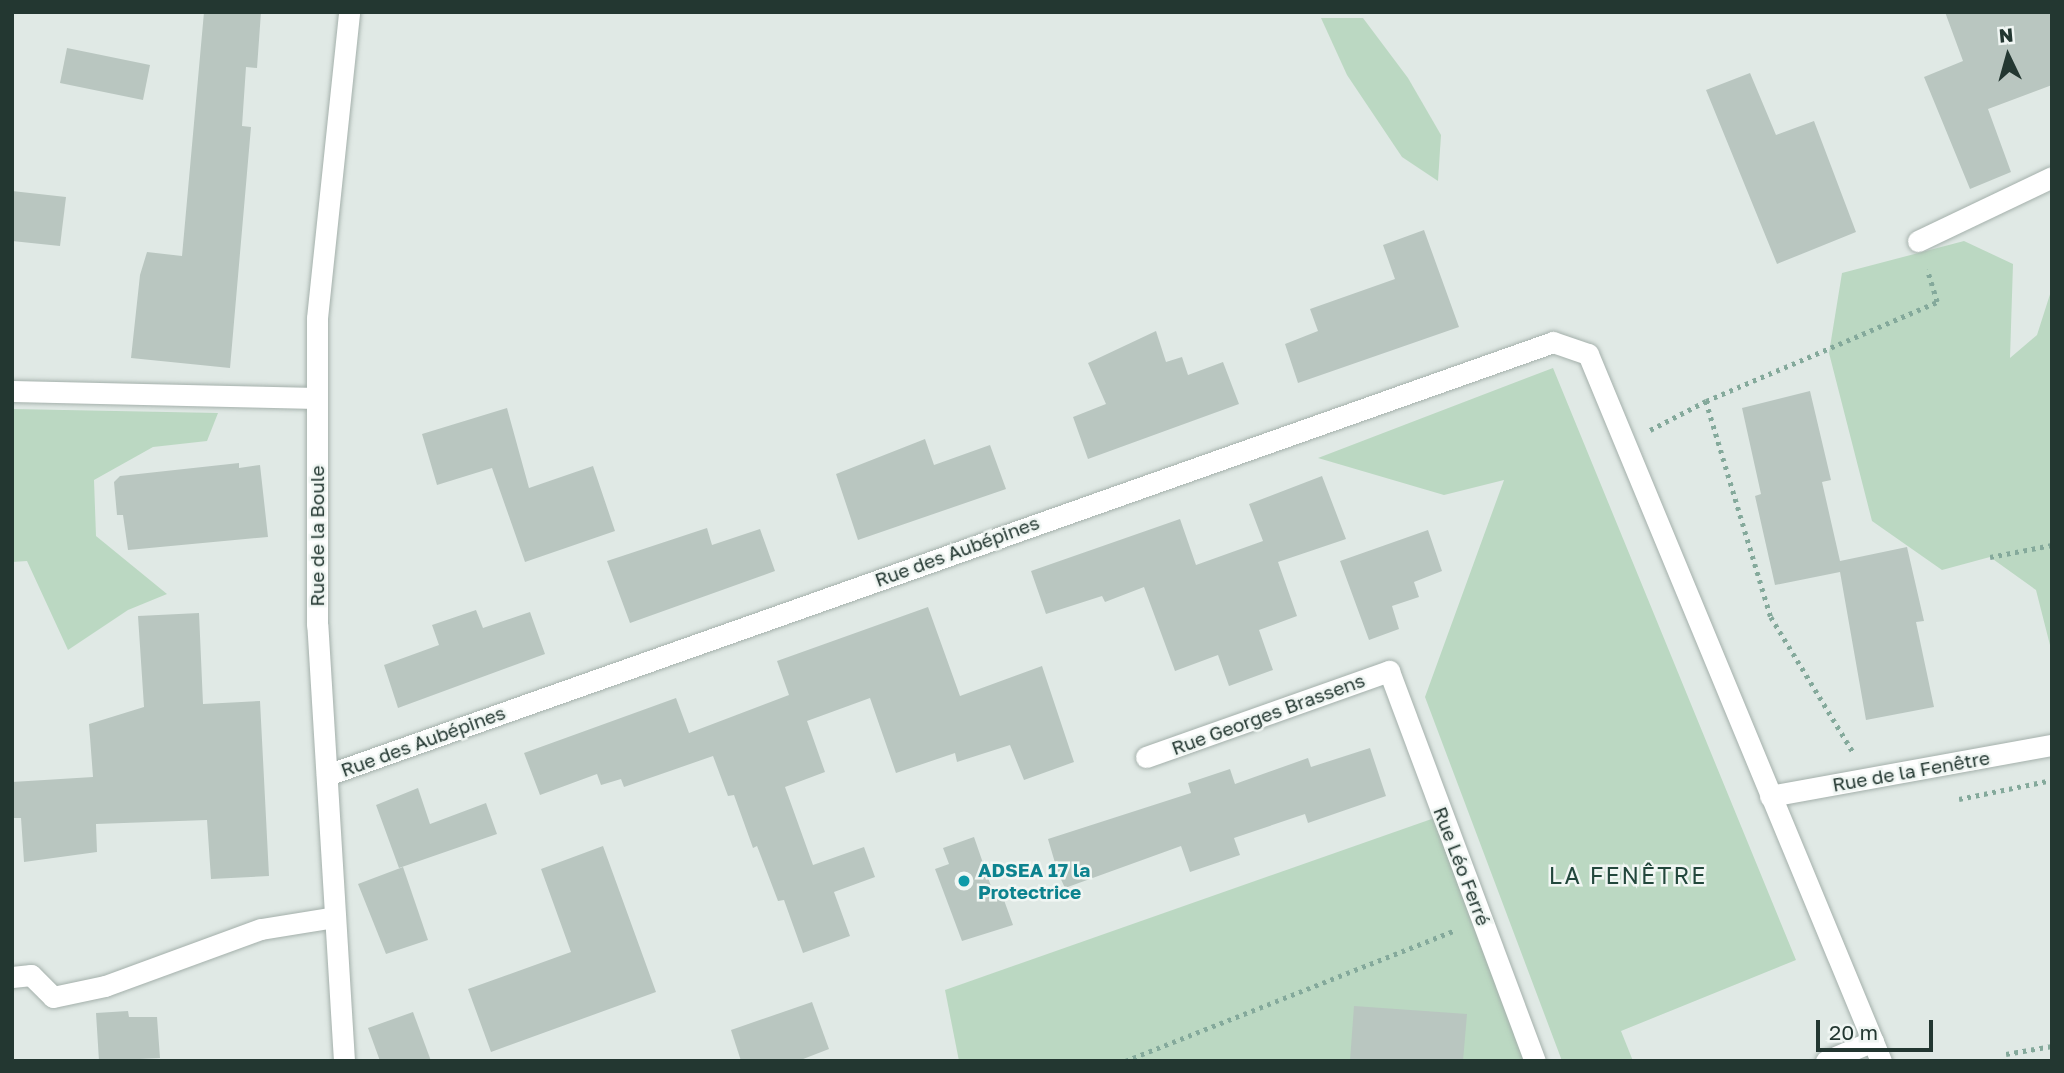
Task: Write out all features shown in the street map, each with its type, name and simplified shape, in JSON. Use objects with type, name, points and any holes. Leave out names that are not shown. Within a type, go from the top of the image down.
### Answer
[{"type":"street","name":"Rue de la Boule","points":[[344,1061],[317,625],[317,318],[349,12]]},
{"type":"street","points":[[1919,241],[2052,177]]},
{"type":"street","name":"Rue des Aubépines","points":[[327,775],[1521,351],[1553,342],[1588,354],[1628,442]]},
{"type":"street","points":[[12,391],[317,398]]},
{"type":"street","points":[[1628,442],[1770,796],[1877,1051],[1826,1061]]},
{"type":"street","name":"Rue Georges Brassens","points":[[1146,757],[1389,671]]},
{"type":"street","name":"Rue Léo Ferré","points":[[1389,671],[1535,1061]]},
{"type":"street","name":"Rue de la Fenêtre","points":[[1770,796],[2052,745]]},
{"type":"street","points":[[12,977],[31,975],[52,997],[105,986],[261,929],[335,917]]},
{"type":"path","points":[[1628,442],[1706,401],[1937,302],[1919,241]]},
{"type":"path","points":[[1706,401],[1771,617],[1843,728],[1865,778]]},
{"type":"path","points":[[1990,556],[2052,545]]},
{"type":"path","points":[[1959,799],[2052,780]]},
{"type":"path","points":[[1125,1061],[1483,920]]},
{"type":"path","points":[[2006,1054],[2052,1046]]},
{"type":"green space","points":[[1321,18],[1363,18],[1408,78],[1441,135],[1438,181],[1402,157],[1347,75]]},
{"type":"green space","points":[[1964,241],[2013,264],[2010,358],[2037,335],[2052,288],[2052,653],[2036,590],[1990,557],[1942,570],[1872,521],[1829,353],[1842,273]]},
{"type":"green space","points":[[1553,368],[1796,960],[1621,1031],[1633,1061],[1562,1061],[1425,697],[1504,480],[1444,495],[1318,458]]},
{"type":"green space","points":[[12,409],[218,413],[207,441],[153,447],[94,480],[96,536],[167,594],[128,610],[68,650],[27,561],[12,562]]},
{"type":"green space","points":[[1443,815],[1535,1061],[959,1061],[945,990]]},
{"type":"building","points":[[204,12],[261,12],[257,68],[246,67],[242,126],[251,127],[230,368],[131,358],[140,275],[147,252],[182,256]]},
{"type":"building","points":[[1945,12],[2052,12],[2052,85],[1988,109],[2011,172],[1970,189],[1924,77],[1963,61]]},
{"type":"building","points":[[67,48],[150,65],[143,100],[60,83]]},
{"type":"building","points":[[1750,73],[1776,135],[1814,121],[1856,232],[1777,264],[1706,90]]},
{"type":"building","points":[[12,191],[66,197],[60,246],[12,241]]},
{"type":"building","points":[[1424,230],[1459,327],[1298,383],[1285,344],[1318,331],[1310,309],[1395,279],[1383,245]]},
{"type":"building","points":[[1156,331],[1166,362],[1182,357],[1188,375],[1223,362],[1239,404],[1088,459],[1073,417],[1106,404],[1088,363]]},
{"type":"building","points":[[1810,391],[1831,480],[1822,482],[1840,561],[1907,547],[1924,621],[1916,622],[1934,707],[1866,720],[1840,572],[1775,585],[1755,496],[1761,494],[1742,408]]},
{"type":"building","points":[[507,408],[529,488],[593,466],[615,531],[525,562],[492,468],[437,485],[422,434]]},
{"type":"building","points":[[925,439],[934,465],[990,445],[1006,489],[858,540],[836,474]]},
{"type":"building","points":[[239,463],[239,468],[260,465],[268,537],[128,550],[123,515],[117,515],[114,482],[120,476]]},
{"type":"building","points":[[1322,476],[1346,539],[1278,562],[1297,616],[1259,630],[1273,670],[1229,686],[1218,655],[1175,671],[1144,587],[1105,602],[1102,596],[1046,614],[1031,571],[1180,519],[1196,565],[1263,541],[1249,504]]},
{"type":"building","points":[[707,528],[712,545],[760,529],[775,571],[630,623],[607,561]]},
{"type":"building","points":[[1428,530],[1442,571],[1414,582],[1419,597],[1392,606],[1399,629],[1369,640],[1340,561]]},
{"type":"building","points":[[928,607],[960,696],[1042,666],[1074,762],[1024,780],[1010,745],[957,762],[955,753],[896,773],[870,698],[807,721],[825,772],[785,787],[813,865],[864,847],[875,877],[834,892],[850,936],[803,953],[784,900],[778,901],[757,846],[753,848],[734,795],[728,796],[713,756],[624,787],[621,779],[601,785],[597,774],[540,795],[524,753],[676,698],[689,733],[789,695],[777,661]]},
{"type":"building","points":[[476,610],[483,628],[530,612],[545,654],[398,708],[384,665],[439,645],[432,625]]},
{"type":"building","points":[[199,613],[203,704],[260,701],[269,876],[211,879],[207,820],[96,824],[97,852],[24,862],[21,818],[12,818],[12,782],[93,777],[89,724],[144,707],[138,616]]},
{"type":"building","points":[[1370,748],[1386,796],[1308,823],[1305,814],[1234,838],[1240,855],[1190,872],[1181,846],[1065,888],[1058,873],[1048,839],[1191,793],[1188,783],[1230,769],[1235,784],[1308,758],[1311,767]]},
{"type":"building","points":[[418,788],[430,824],[486,803],[497,834],[399,868],[376,805]]},
{"type":"building","name":"ADSEA 17 la Protectrice","points":[[974,837],[993,892],[1000,889],[1013,925],[962,941],[935,869],[949,864],[943,848]]},
{"type":"building","points":[[603,846],[656,992],[491,1052],[468,989],[571,952],[541,869]]},
{"type":"building","points":[[403,867],[428,940],[386,954],[358,884]]},
{"type":"building","points":[[812,1002],[829,1049],[798,1061],[741,1061],[731,1030]]},
{"type":"building","points":[[1354,1006],[1467,1014],[1463,1061],[1350,1061]]},
{"type":"building","points":[[128,1011],[129,1017],[157,1017],[160,1058],[99,1061],[96,1013]]},
{"type":"building","points":[[413,1012],[431,1061],[380,1061],[368,1028]]},
{"type":"place","name":"ADSEA 17 la Protectrice","points":[[964,881]]},
{"type":"district","name":"LA FENÊTRE","points":[[1628,875]]}]
